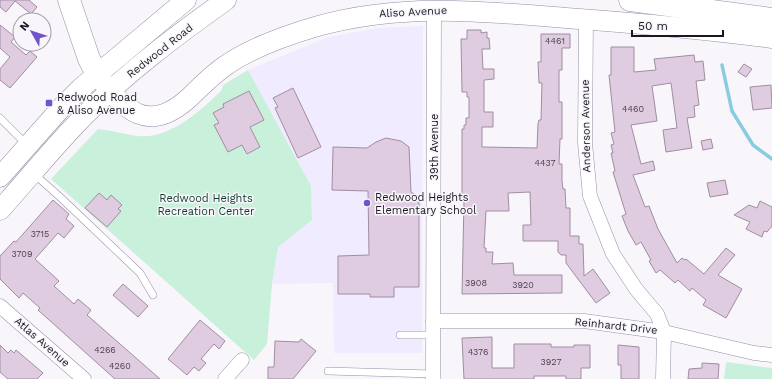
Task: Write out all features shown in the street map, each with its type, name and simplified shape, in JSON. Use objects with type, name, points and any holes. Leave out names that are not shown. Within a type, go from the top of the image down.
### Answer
[{"type":"highway","points":[[69,0],[88,59],[97,74]]},
{"type":"highway","points":[[630,0],[772,18]]},
{"type":"main road","name":"Redwood Road","points":[[0,177],[61,108],[97,74],[186,0]]},
{"type":"main road","name":"Redwood Road","points":[[0,210],[84,115],[110,91],[180,34],[226,0]]},
{"type":"main road","name":"Aliso Avenue","points":[[97,74],[110,91],[133,113],[156,116],[179,106],[214,73],[242,55],[318,26],[374,14],[403,11],[465,10],[698,28],[772,38]]},
{"type":"street","name":"39th Avenue","points":[[433,376],[434,11]]},
{"type":"street","name":"Anderson Avenue","points":[[586,19],[585,143],[590,196],[613,254],[636,289],[657,314],[664,332],[663,379]]},
{"type":"street","name":"Atlas Avenue","points":[[0,306],[84,379]]},
{"type":"street","name":"Reinhardt Drive","points":[[433,328],[584,321],[664,332],[754,353],[772,354]]},
{"type":"street","points":[[225,379],[242,360]]},
{"type":"lane","points":[[0,118],[28,146]]},
{"type":"lane","points":[[33,173],[140,273],[153,295]]},
{"type":"lane","points":[[400,336],[433,328]]},
{"type":"lane","points":[[328,371],[433,376]]},
{"type":"shaded area","name":"Redwood Heights Elementary School","points":[[423,26],[422,353],[334,353],[333,283],[272,284],[278,247],[312,220],[311,186],[248,70],[328,37],[377,28]]},
{"type":"green space","name":"Redwood Heights Recreation Center","points":[[248,70],[311,186],[312,220],[278,247],[272,284],[267,344],[254,360],[51,179],[98,129],[137,136],[149,136],[172,129],[204,107],[221,91],[223,85]]},
{"type":"green space","points":[[726,362],[772,368],[772,379],[724,379]]},
{"type":"building","points":[[0,0],[29,0],[37,7],[33,12],[29,12],[15,1],[6,12],[0,7]]},
{"type":"building","points":[[0,25],[12,35],[12,52],[23,52],[26,55],[31,52],[37,57],[10,88],[0,80],[0,69],[10,57],[0,48]]},
{"type":"building","points":[[467,30],[481,30],[481,33],[487,32],[490,49],[482,49],[483,69],[494,69],[494,79],[484,80],[484,112],[493,112],[493,127],[482,127],[482,147],[537,148],[538,124],[539,120],[541,120],[542,83],[539,83],[538,62],[541,62],[541,34],[570,34],[570,48],[562,48],[562,70],[559,70],[559,102],[562,102],[562,139],[560,139],[559,164],[562,164],[562,181],[563,189],[565,189],[566,208],[570,208],[570,236],[579,236],[579,244],[583,244],[584,276],[593,269],[610,293],[596,303],[566,263],[566,255],[561,255],[558,252],[558,241],[523,241],[523,225],[531,225],[530,192],[508,193],[509,211],[486,211],[484,248],[486,248],[486,252],[493,252],[492,264],[513,263],[514,275],[562,275],[562,293],[462,294],[464,201],[462,201],[462,129],[464,129],[464,125],[466,125],[466,118],[469,118],[469,97],[467,97],[467,92],[462,92],[461,39],[467,39]]},
{"type":"building","points":[[611,47],[634,47],[634,72],[656,70],[654,59],[694,55],[695,62],[703,61],[705,80],[696,81],[699,105],[694,106],[695,117],[687,118],[692,148],[666,152],[663,130],[677,128],[671,83],[652,86],[657,121],[631,125],[641,164],[653,161],[655,170],[633,175],[645,207],[649,206],[658,229],[677,263],[682,258],[685,260],[686,259],[704,274],[726,248],[735,255],[718,275],[742,289],[726,318],[703,305],[706,300],[692,288],[690,291],[678,280],[675,283],[660,270],[656,273],[641,242],[636,245],[628,231],[622,216],[626,214],[613,172],[615,171],[611,153],[613,153],[611,145],[614,144],[611,133],[615,132],[609,75],[611,75]]},
{"type":"building","points":[[744,64],[752,69],[746,77],[738,72]]},
{"type":"building","points":[[771,85],[772,108],[753,110],[750,87]]},
{"type":"building","points":[[293,88],[321,147],[298,158],[275,108],[278,107],[273,98]]},
{"type":"building","points":[[249,91],[264,120],[250,127],[260,147],[247,154],[242,145],[228,152],[214,125],[219,123],[213,113],[224,107],[223,104]]},
{"type":"building","points":[[386,138],[401,141],[409,147],[411,192],[419,197],[419,287],[394,287],[394,297],[370,297],[370,294],[338,294],[338,256],[369,255],[368,191],[332,190],[333,147],[367,148]]},
{"type":"building","points":[[711,139],[713,148],[703,150],[701,141]]},
{"type":"building","points":[[725,180],[728,194],[710,197],[707,183]]},
{"type":"building","points":[[99,193],[107,200],[111,195],[122,205],[118,209],[121,211],[107,227],[85,208]]},
{"type":"building","points":[[53,200],[69,214],[66,219],[74,226],[64,238],[58,233],[35,259],[59,281],[54,286],[74,304],[78,299],[91,310],[87,315],[160,379],[115,379],[38,310],[40,308],[23,293],[19,298],[0,279],[0,256],[14,241],[16,242]]},
{"type":"building","points":[[760,201],[772,207],[772,226],[767,232],[764,231],[762,237],[746,229],[750,222],[734,215],[749,205],[757,208]]},
{"type":"building","points":[[123,284],[148,306],[138,317],[113,295]]},
{"type":"building","points":[[200,320],[225,341],[219,349],[214,344],[201,359],[206,363],[199,371],[194,367],[187,375],[168,359]]},
{"type":"building","points":[[492,337],[492,368],[514,368],[514,344],[551,344],[551,347],[590,345],[590,368],[581,368],[581,379],[566,379],[566,376],[534,376],[534,379],[464,379],[462,338]]},
{"type":"building","points":[[301,339],[316,351],[293,379],[268,379],[268,367],[274,367],[275,341],[299,342]]},
{"type":"building","points":[[0,345],[8,353],[11,350],[14,353],[16,350],[43,373],[37,379],[8,379],[0,372]]},
{"type":"building","points":[[618,345],[639,347],[639,379],[621,379],[621,365],[618,365]]},
{"type":"building","points":[[702,363],[719,364],[718,379],[688,379],[689,369],[702,368]]},
{"type":"waterway","points":[[722,65],[732,111],[753,145],[772,159]]},
{"type":"place","name":"Redwood Road & Aliso Avenue","points":[[49,103]]},
{"type":"place","name":"Redwood Heights Elementary School","points":[[367,203]]}]
